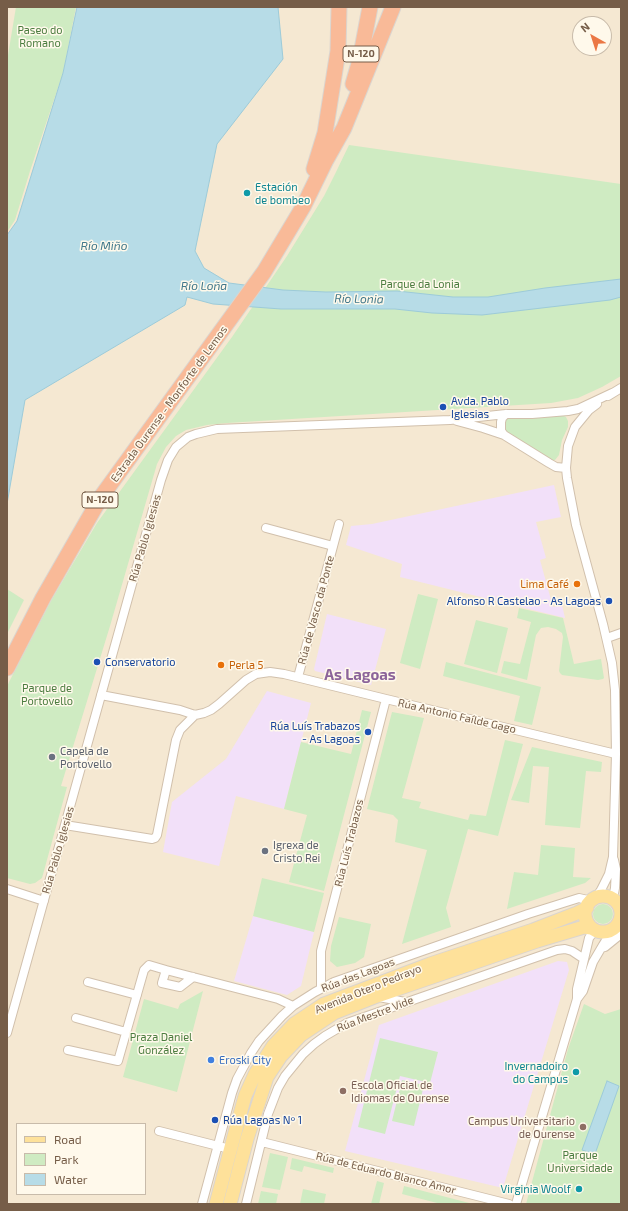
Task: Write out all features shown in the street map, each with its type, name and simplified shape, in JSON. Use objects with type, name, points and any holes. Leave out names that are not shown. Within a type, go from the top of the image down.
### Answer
[{"type":"highway","points":[[303,207],[325,133],[338,50],[339,7]]},
{"type":"highway","name":"N-120","points":[[303,207],[326,160],[349,100],[360,60],[370,7]]},
{"type":"highway","points":[[326,160],[344,128],[393,7]]},
{"type":"highway","name":"Estrada Ourense - Monforte de Lemos","points":[[7,668],[43,598],[101,498],[264,272],[303,207]]},
{"type":"main road","points":[[604,897],[616,900],[620,909],[619,928],[604,932],[593,929],[586,918],[591,902],[604,897]]},
{"type":"main road","name":"Avenida Otero Pedrayo","points":[[216,1204],[224,1148],[245,1096],[261,1063],[279,1038],[294,1024],[324,1004],[430,964],[533,930],[577,913],[591,902]]},
{"type":"main road","name":"Avenida Otero Pedrayo","points":[[230,1204],[267,1077],[280,1056],[301,1035],[334,1013],[377,996],[537,941],[584,927],[593,929]]},
{"type":"street","points":[[591,902],[601,890],[609,874],[613,857],[616,754],[615,690],[607,638],[576,525],[566,468],[568,446],[575,427],[589,410],[621,388]]},
{"type":"street","name":"Rúa Pablo Iglesias","points":[[7,1033],[164,471],[172,453],[182,441],[196,434],[217,429],[450,420],[506,414],[532,414],[568,411],[578,409],[612,393]]},
{"type":"street","points":[[504,436],[501,431],[501,422],[502,418],[506,414]]},
{"type":"street","name":"Rúa Pablo Iglesias","points":[[450,420],[483,428],[504,436],[548,463],[556,467],[566,468]]},
{"type":"street","name":"Rúa de Vasco da Ponte","points":[[65,824],[152,839],[155,838],[157,835],[176,740],[180,730],[195,715],[211,710],[246,680],[256,674],[270,672],[298,677],[339,524]]},
{"type":"street","name":"Rúa de Vasco da Ponte","points":[[266,528],[333,546]]},
{"type":"street","points":[[607,638],[621,633]]},
{"type":"street","name":"Rúa Antonio Faílde Gago","points":[[298,677],[616,754]]},
{"type":"street","points":[[101,695],[180,710],[195,715]]},
{"type":"street","name":"Rúa Luís Trabazos","points":[[321,988],[321,951],[386,699]]},
{"type":"street","points":[[613,857],[618,872],[615,888],[616,900]]},
{"type":"street","name":"Rúa Pablo Iglesias","points":[[7,889],[44,901]]},
{"type":"street","name":"Rúa das Lagoas","points":[[202,1204],[224,1148],[232,1093],[243,1066],[270,1028],[293,1006],[321,988],[334,982],[528,914],[579,898],[591,902]]},
{"type":"street","points":[[577,999],[583,991],[593,962],[619,928]]},
{"type":"street","points":[[516,1204],[577,999],[577,989],[589,938],[593,929]]},
{"type":"street","name":"Rúa Mestre Vide","points":[[246,1204],[268,1114],[278,1088],[285,1076],[303,1054],[314,1044],[335,1029],[347,1023],[557,950],[572,950],[584,959]]},
{"type":"street","points":[[68,1050],[118,1061],[144,970],[149,965],[278,999],[293,1006]]},
{"type":"street","points":[[166,970],[162,983],[180,987],[194,977]]},
{"type":"street","points":[[88,982],[137,995]]},
{"type":"street","points":[[377,996],[407,1002]]},
{"type":"street","points":[[76,1018],[126,1032]]},
{"type":"street","points":[[159,1131],[224,1148]]},
{"type":"street","name":"Rúa de Eduardo Blanco Amor","points":[[262,1142],[509,1204]]},
{"type":"shaded area","points":[[7,7],[621,7],[621,1204],[7,1204]]},
{"type":"shaded area","points":[[554,485],[561,517],[536,522],[546,558],[540,560],[553,607],[562,605],[565,618],[400,577],[402,564],[346,545],[351,526],[372,524]]},
{"type":"shaded area","points":[[327,614],[386,629],[371,685],[315,671],[314,669]]},
{"type":"shaded area","points":[[267,691],[311,703],[284,809],[236,796],[219,866],[163,852],[172,802],[226,759]]},
{"type":"shaded area","points":[[253,916],[314,932],[301,986],[287,995],[234,981]]},
{"type":"shaded area","points":[[558,961],[567,962],[569,970],[503,1188],[345,1151],[379,1025]]},
{"type":"green space","name":"Paseo do Romano","points":[[16,7],[76,7],[63,73],[15,220],[7,232],[7,61]]},
{"type":"green space","name":"Parque da Lonia","points":[[349,145],[621,184],[621,376],[578,398],[551,403],[227,423],[207,425],[186,430],[176,436],[166,447],[157,464],[110,626],[61,786],[67,787],[42,878],[35,883],[30,884],[7,878],[7,687],[9,682],[52,599],[97,523],[232,337],[287,256],[324,196]]},
{"type":"green space","points":[[562,415],[566,417],[568,421],[568,427],[562,440],[559,455],[555,460],[551,460],[538,453],[507,433],[504,429],[506,419],[514,417]]},
{"type":"green space","points":[[7,589],[24,600],[7,634]]},
{"type":"green space","points":[[418,594],[438,599],[420,669],[400,663]]},
{"type":"green space","points":[[519,608],[563,618],[574,664],[601,659],[604,678],[598,680],[562,675],[559,671],[563,637],[562,633],[556,629],[548,627],[541,628],[536,635],[527,680],[501,673],[504,661],[520,664],[531,622],[517,618]]},
{"type":"green space","points":[[476,620],[508,628],[497,673],[464,664]]},
{"type":"green space","points":[[446,662],[541,687],[532,725],[514,721],[520,696],[443,676]]},
{"type":"green space","points":[[362,710],[371,712],[324,891],[289,882],[307,815],[284,809],[301,742],[351,754]]},
{"type":"green space","points":[[392,712],[424,718],[402,798],[421,802],[419,808],[468,820],[470,814],[486,816],[505,740],[523,744],[498,836],[468,829],[446,908],[451,927],[402,944],[427,850],[395,842],[398,820],[393,815],[367,809]]},
{"type":"green space","points":[[532,747],[602,762],[601,772],[586,771],[580,828],[545,825],[549,767],[533,766],[529,803],[511,800]]},
{"type":"green space","points":[[541,845],[575,848],[573,877],[591,878],[585,883],[507,909],[514,872],[538,875]]},
{"type":"green space","points":[[262,878],[324,893],[314,932],[253,916]]},
{"type":"green space","points":[[603,904],[610,907],[613,914],[610,921],[603,924],[596,921],[593,914],[596,907]]},
{"type":"green space","points":[[339,917],[371,924],[364,957],[355,963],[337,967],[330,961],[331,946]]},
{"type":"green space","name":"Praza Daniel González","points":[[203,991],[177,1092],[123,1077],[144,999],[178,1009],[180,1004]]},
{"type":"green space","name":"Parque Universidade","points":[[584,1004],[605,1014],[621,1009],[621,1204],[526,1204],[568,1049]]},
{"type":"green space","points":[[380,1038],[438,1052],[430,1083],[400,1076],[385,1134],[358,1127]]},
{"type":"green space","points":[[402,1080],[424,1085],[414,1126],[392,1121]]},
{"type":"green space","points":[[270,1153],[288,1157],[280,1190],[262,1187]]},
{"type":"green space","points":[[292,1158],[334,1168],[333,1173],[304,1166],[302,1172],[290,1169]]},
{"type":"green space","points":[[377,1181],[384,1183],[379,1204],[371,1204]]},
{"type":"green space","points":[[404,1186],[473,1204],[441,1204],[402,1194]]},
{"type":"green space","points":[[303,1189],[326,1194],[324,1204],[300,1204]]},
{"type":"green space","points":[[261,1191],[278,1194],[276,1204],[258,1204]]},
{"type":"water","name":"Río Miño","points":[[77,7],[278,7],[283,59],[217,144],[195,251],[204,268],[229,283],[283,290],[326,292],[397,291],[453,297],[488,297],[545,288],[621,279],[621,297],[610,300],[482,315],[432,313],[395,309],[281,309],[213,304],[187,297],[185,305],[25,400],[7,504],[7,235],[17,221],[63,73]]},
{"type":"water","points":[[607,1081],[619,1086],[595,1154],[582,1150]]},
{"type":"place","name":"Estación de bombeo","points":[[247,193]]},
{"type":"place","name":"Avda. Pablo Iglesias","points":[[443,407]]},
{"type":"place","name":"Lima Café","points":[[577,584]]},
{"type":"place","name":"Alfonso R Castelao - As Lagoas","points":[[609,601]]},
{"type":"place","name":"Conservatorio","points":[[97,662]]},
{"type":"place","name":"Perla 5","points":[[221,665]]},
{"type":"place","name":"Rúa Luís Trabazos - As Lagoas","points":[[368,732]]},
{"type":"place","name":"Capela de Portovello","points":[[52,757]]},
{"type":"place","name":"Igrexa de Cristo Rei","points":[[265,851]]},
{"type":"place","name":"Eroski City","points":[[211,1060]]},
{"type":"place","name":"Invernadoiro do Campus","points":[[576,1072]]},
{"type":"place","name":"Escola Oficial de Idiomas de Ourense","points":[[343,1091]]},
{"type":"place","name":"Rúa Lagoas Nº 1","points":[[215,1120]]},
{"type":"place","name":"Campus Universitario de Ourense","points":[[583,1127]]},
{"type":"place","name":"Virginia Woolf","points":[[579,1189]]},
{"type":"district","name":"As Lagoas","points":[[360,675]]},
{"type":"water label","name":"Río Loña","points":[[204,286]]},
{"type":"water label","name":"Río Lonia","points":[[359,299]]},
{"type":"park label","name":"Parque de Portovello","points":[[47,694]]}]
